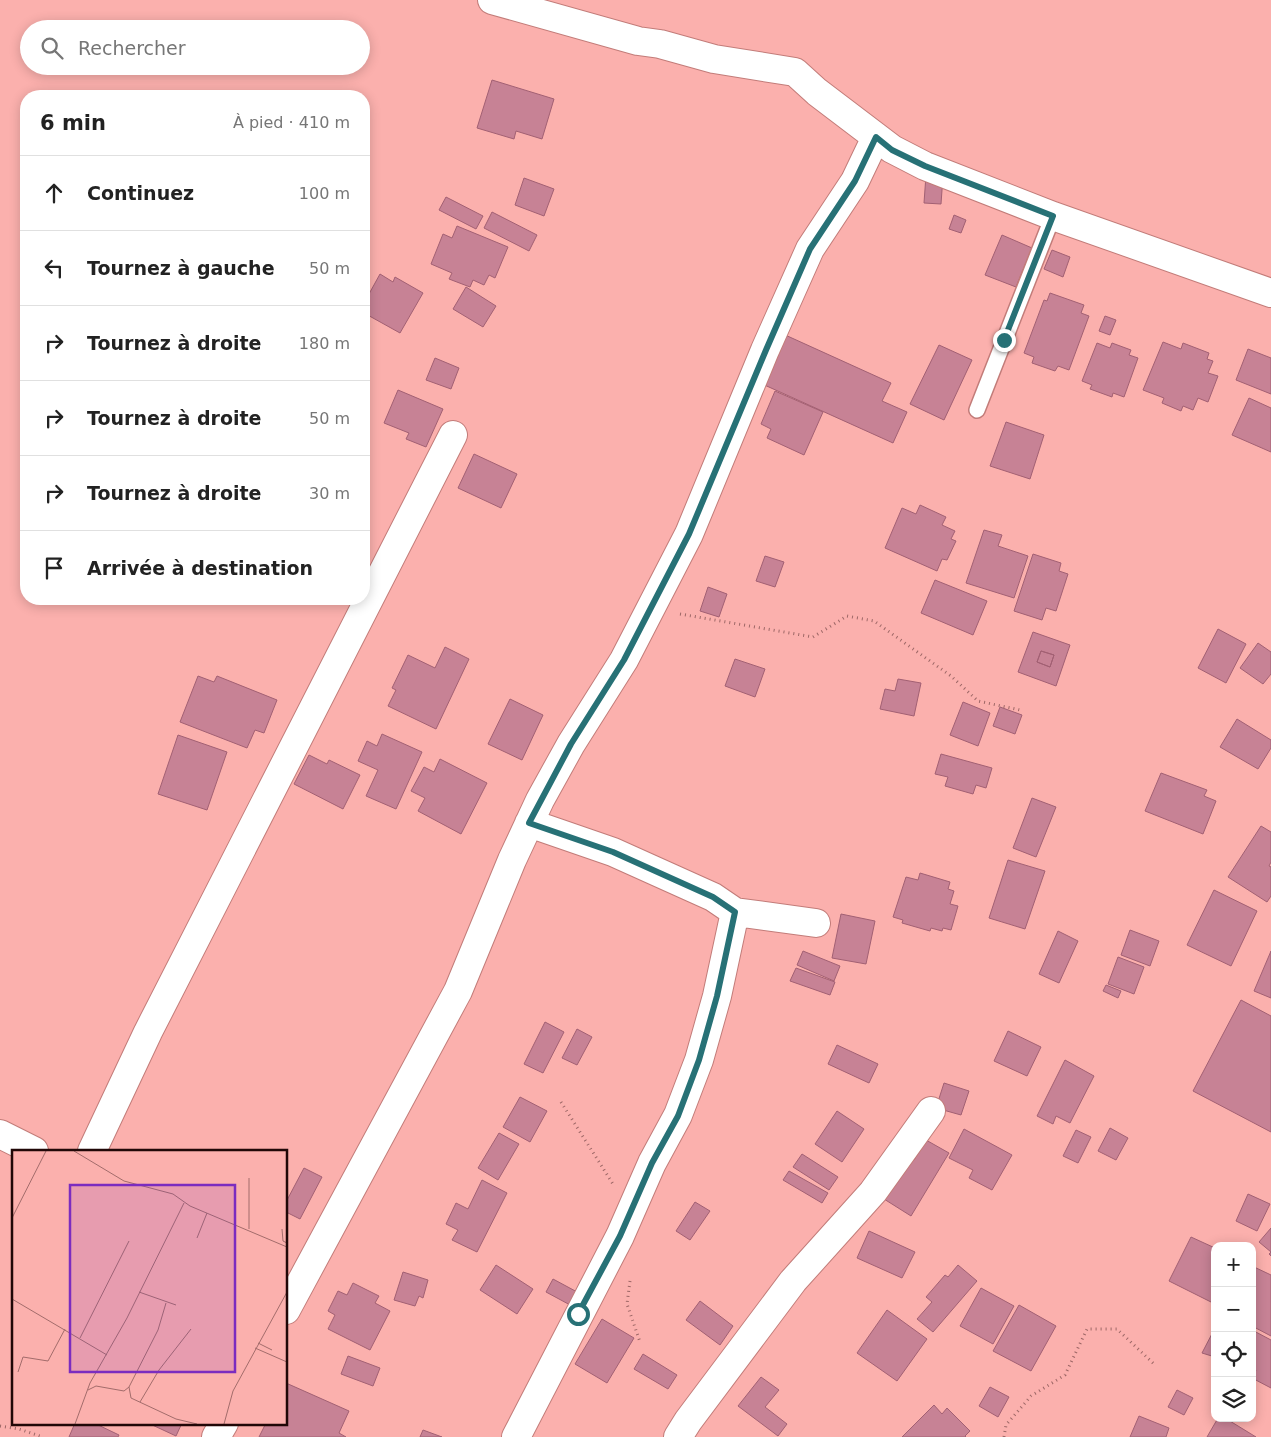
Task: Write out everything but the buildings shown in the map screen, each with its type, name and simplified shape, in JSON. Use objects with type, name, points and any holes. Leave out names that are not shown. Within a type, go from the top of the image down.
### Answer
[{"type":"street","points":[[492,0],[638,42],[660,44],[714,59],[795,72],[817,92],[892,150],[925,166],[1053,216],[1271,293]]},
{"type":"street","points":[[288,1306],[458,991],[529,823],[571,744],[624,660],[689,534],[810,249],[855,181],[876,137]]},
{"type":"street","points":[[370,597],[453,435]]},
{"type":"street","points":[[92,1150],[148,1032],[366,605]]},
{"type":"street","points":[[529,823],[613,852],[713,897],[735,912],[816,923]]},
{"type":"street","points":[[516,1437],[620,1236],[652,1163],[678,1116],[699,1060],[717,996],[735,912]]},
{"type":"street","points":[[678,1437],[688,1421],[793,1282],[873,1192],[931,1111]]},
{"type":"street","points":[[0,1134],[32,1150]]},
{"type":"street","points":[[216,1437],[223,1424]]},
{"type":"lane","points":[[977,410],[1053,216]]},
{"type":"path","points":[[650,608],[814,637],[847,616],[874,621],[951,676],[978,701],[1020,710]]},
{"type":"path","points":[[1004,1437],[1006,1426],[1031,1396],[1065,1376],[1087,1329],[1117,1329],[1154,1364]]},
{"type":"path","points":[[0,1426],[19,1429],[43,1437]]},
{"type":"route","points":[[578,1314],[620,1236],[652,1163],[678,1116],[699,1060],[717,996],[735,912],[713,897],[613,852],[529,823],[571,744],[624,660],[689,534],[810,249],[855,181],[876,137],[892,150],[925,166],[1053,216],[1004,340]]}]
